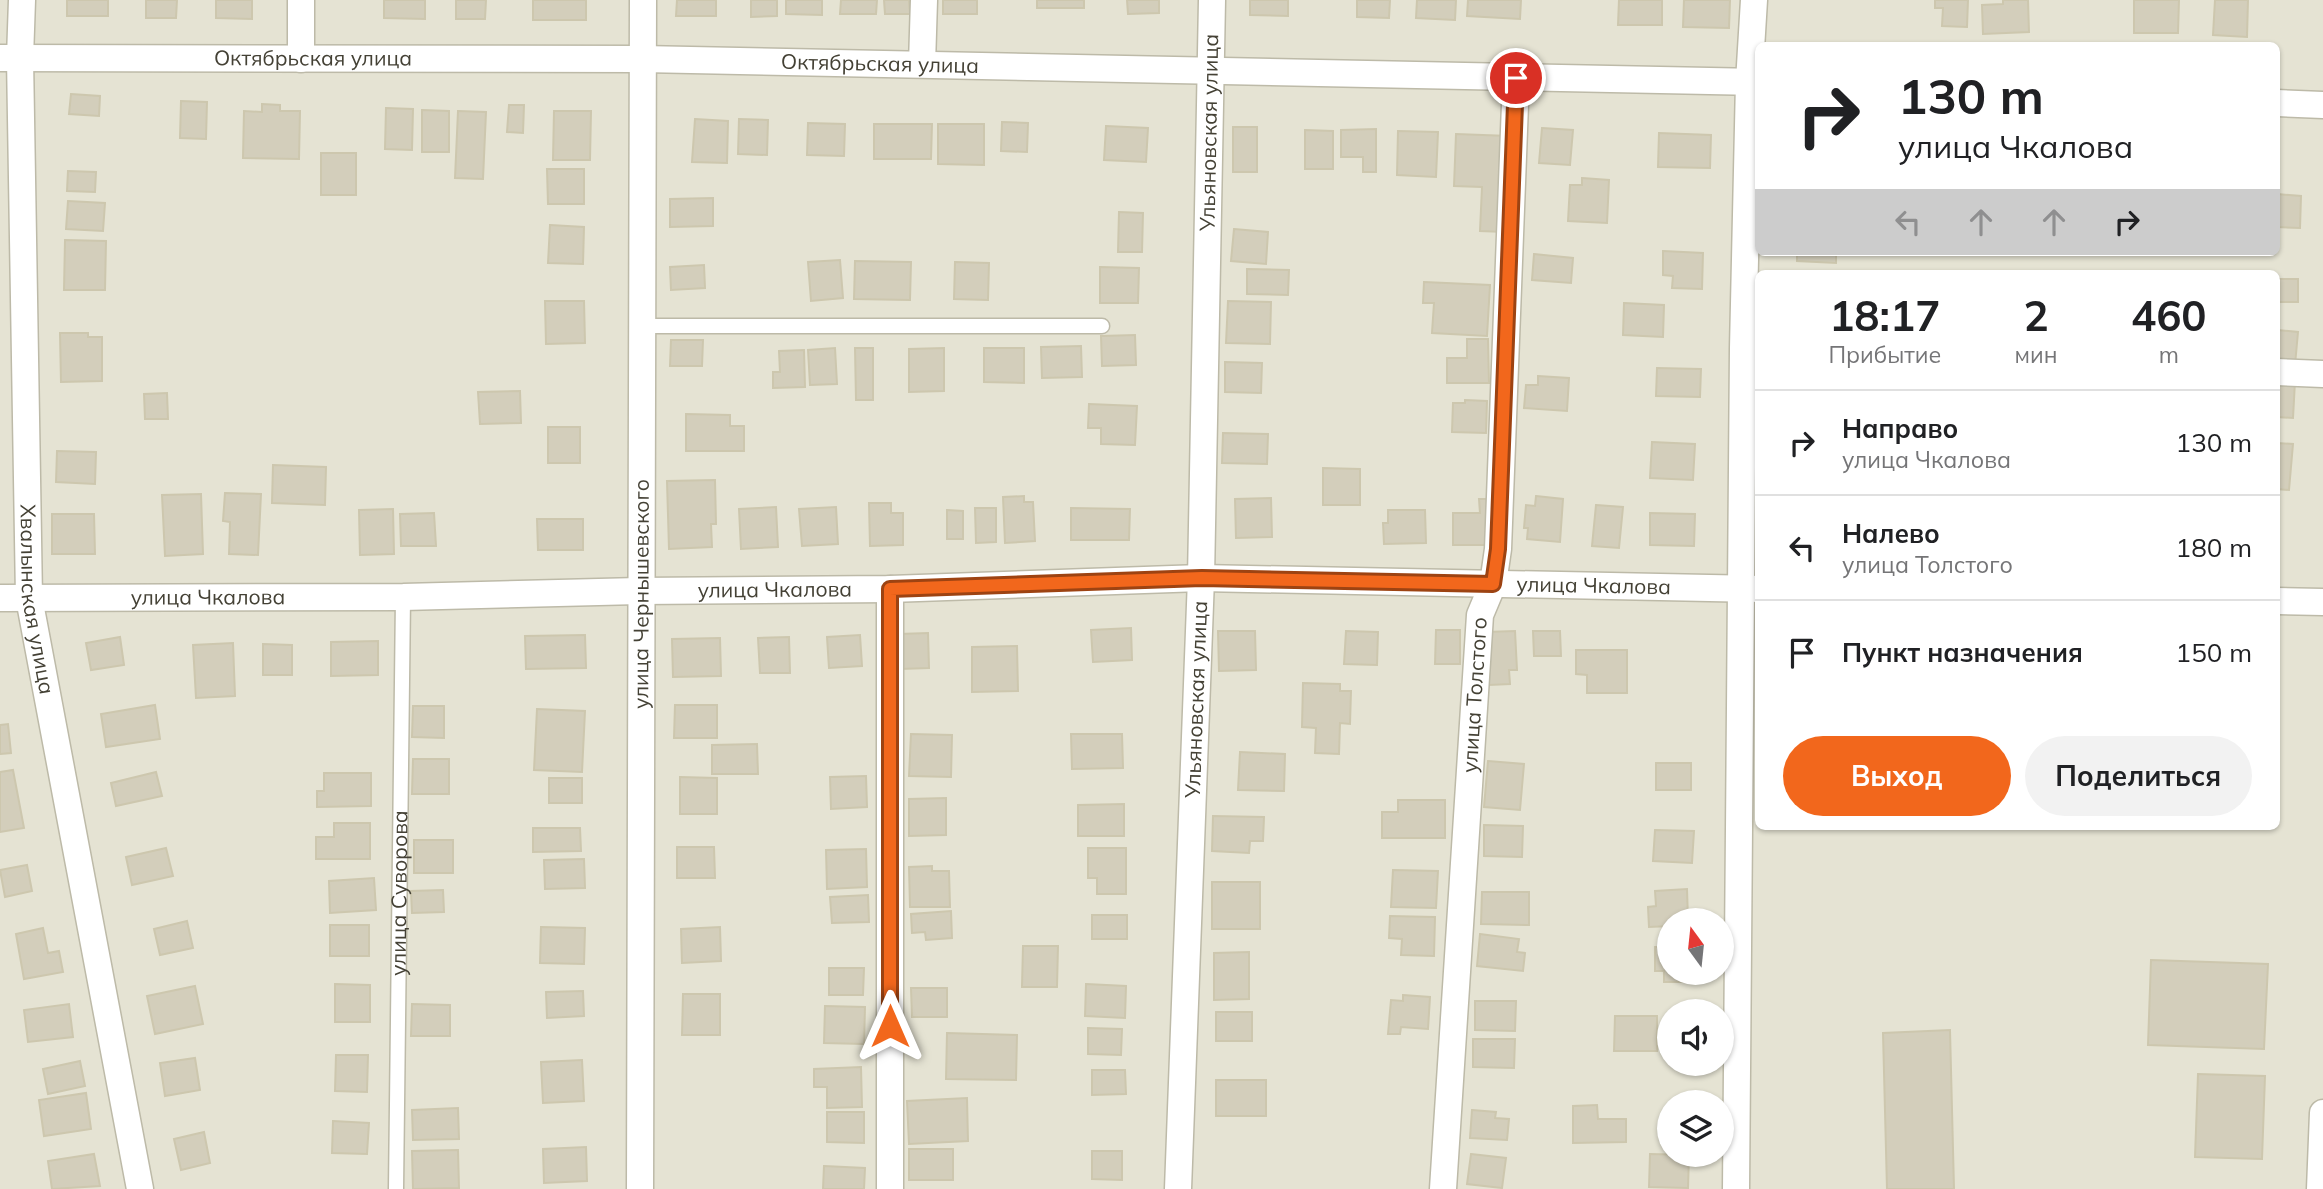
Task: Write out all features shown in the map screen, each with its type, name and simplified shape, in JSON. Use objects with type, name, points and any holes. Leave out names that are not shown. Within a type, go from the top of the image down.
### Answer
[{"type":"street","name":"Хвалынская улица","points":[[22,0],[10,58],[29,598],[140,1189]]},
{"type":"street","points":[[301,0],[301,59]]},
{"type":"street","name":"улица Чернышевского","points":[[640,1189],[639,591],[643,0]]},
{"type":"street","points":[[922,64],[924,0]]},
{"type":"street","name":"Ульяновская улица","points":[[1178,1189],[1202,578],[1212,0]]},
{"type":"street","points":[[1736,1189],[1751,589],[1754,0]]},
{"type":"street","name":"Октябрьская улица","points":[[10,58],[642,59],[1754,82]]},
{"type":"street","name":"улица Толстого","points":[[1443,1189],[1480,615],[1493,584],[1498,549],[1516,78]]},
{"type":"street","points":[[2280,103],[2323,104]]},
{"type":"street","points":[[2280,372],[2323,374]]},
{"type":"street","name":"улица Чкалова","points":[[0,598],[403,597],[639,591],[890,589],[1202,578],[1751,589]]},
{"type":"street","points":[[890,589],[890,1189]]},
{"type":"street","points":[[2280,601],[2323,602]]},
{"type":"street","points":[[2320,1189],[2323,1113]]},
{"type":"lane","points":[[642,326],[1102,326]]},
{"type":"lane","name":"улица Суворова","points":[[396,1189],[403,597]]},
{"type":"shaded area","points":[[0,0],[2323,0],[2323,1189],[0,1189]]},
{"type":"building","points":[[67,0],[108,0],[108,16],[67,16]]},
{"type":"building","points":[[146,0],[177,0],[176,18],[146,18]]},
{"type":"building","points":[[216,0],[252,0],[252,19],[216,18]]},
{"type":"building","points":[[384,0],[425,0],[425,19],[384,18]]},
{"type":"building","points":[[456,0],[486,0],[485,19],[456,19]]},
{"type":"building","points":[[533,0],[586,0],[586,20],[533,20]]},
{"type":"building","points":[[677,0],[716,0],[716,16],[676,16]]},
{"type":"building","points":[[751,0],[777,0],[777,16],[751,17]]},
{"type":"building","points":[[786,0],[822,0],[822,15],[786,14]]},
{"type":"building","points":[[841,0],[877,0],[876,14],[840,14]]},
{"type":"building","points":[[884,0],[909,0],[910,14],[885,14]]},
{"type":"building","points":[[943,0],[977,0],[977,14],[943,14]]},
{"type":"building","points":[[1037,0],[1084,0],[1084,8],[1037,8]]},
{"type":"building","points":[[1127,0],[1159,0],[1159,13],[1128,14]]},
{"type":"building","points":[[1250,0],[1288,0],[1288,16],[1250,15]]},
{"type":"building","points":[[1357,0],[1390,0],[1389,18],[1357,17]]},
{"type":"building","points":[[1417,0],[1456,0],[1455,20],[1416,18]]},
{"type":"building","points":[[1468,0],[1521,0],[1520,19],[1467,16]]},
{"type":"building","points":[[1619,0],[1662,0],[1662,25],[1618,25]]},
{"type":"building","points":[[1684,0],[1730,0],[1729,28],[1683,27]]},
{"type":"building","points":[[1935,0],[1968,0],[1967,27],[1942,26],[1943,8],[1935,8]]},
{"type":"building","points":[[2003,0],[2028,0],[2029,32],[1983,34],[1982,5],[2003,4]]},
{"type":"building","points":[[2134,0],[2179,0],[2178,33],[2134,33]]},
{"type":"building","points":[[2215,0],[2248,0],[2247,37],[2213,35]]},
{"type":"building","points":[[71,94],[100,96],[99,116],[69,114]]},
{"type":"building","points":[[181,101],[207,102],[206,139],[180,138]]},
{"type":"building","points":[[262,104],[280,105],[280,111],[300,111],[299,159],[243,158],[244,111],[262,112]]},
{"type":"building","points":[[509,105],[524,105],[523,133],[507,132]]},
{"type":"building","points":[[386,108],[413,109],[412,150],[385,149]]},
{"type":"building","points":[[422,110],[449,111],[449,152],[422,152]]},
{"type":"building","points":[[458,111],[486,112],[483,179],[455,178]]},
{"type":"building","points":[[554,111],[591,111],[590,160],[553,160]]},
{"type":"building","points":[[695,119],[728,121],[727,163],[692,162]]},
{"type":"building","points":[[739,119],[768,120],[767,155],[738,154]]},
{"type":"building","points":[[1002,122],[1028,123],[1027,152],[1001,151]]},
{"type":"building","points":[[808,123],[845,124],[844,156],[807,155]]},
{"type":"building","points":[[874,124],[932,124],[931,159],[874,159]]},
{"type":"building","points":[[938,124],[984,124],[984,165],[938,164]]},
{"type":"building","points":[[1106,126],[1148,128],[1146,162],[1104,160]]},
{"type":"building","points":[[1233,127],[1257,127],[1257,172],[1233,172]]},
{"type":"building","points":[[1542,128],[1573,130],[1570,165],[1539,163]]},
{"type":"building","points":[[1376,129],[1376,172],[1363,172],[1363,157],[1341,157],[1341,130]]},
{"type":"building","points":[[1305,130],[1333,131],[1333,169],[1305,169]]},
{"type":"building","points":[[1398,131],[1438,132],[1436,177],[1397,175]]},
{"type":"building","points":[[1659,133],[1711,135],[1710,168],[1658,167]]},
{"type":"building","points":[[1456,134],[1509,136],[1505,232],[1480,231],[1482,187],[1454,186]]},
{"type":"building","points":[[321,153],[356,153],[356,195],[321,195]]},
{"type":"building","points":[[547,169],[584,169],[584,204],[548,204]]},
{"type":"building","points":[[68,171],[96,172],[95,192],[67,191]]},
{"type":"building","points":[[1582,178],[1609,180],[1607,223],[1568,221],[1570,185],[1582,185]]},
{"type":"building","points":[[2280,194],[2301,196],[2300,228],[2280,227]]},
{"type":"building","points":[[713,198],[713,226],[670,227],[670,199]]},
{"type":"building","points":[[68,201],[105,203],[103,231],[66,229]]},
{"type":"building","points":[[1119,212],[1143,213],[1142,252],[1118,252]]},
{"type":"building","points":[[550,225],[584,227],[583,264],[548,263]]},
{"type":"building","points":[[1234,229],[1268,232],[1266,264],[1231,261]]},
{"type":"building","points":[[65,240],[106,241],[105,290],[64,290]]},
{"type":"building","points":[[1663,251],[1703,253],[1702,289],[1672,288],[1673,276],[1663,275]]},
{"type":"building","points":[[1534,254],[1573,258],[1571,283],[1532,280]]},
{"type":"building","points":[[1797,256],[1836,256],[1836,263],[1797,261]]},
{"type":"building","points":[[840,260],[843,298],[811,301],[808,262]]},
{"type":"building","points":[[855,261],[911,262],[910,300],[854,299]]},
{"type":"building","points":[[955,262],[989,263],[988,300],[954,299]]},
{"type":"building","points":[[704,265],[705,288],[671,290],[670,267]]},
{"type":"building","points":[[1100,267],[1139,268],[1138,303],[1100,303]]},
{"type":"building","points":[[1247,269],[1289,270],[1288,295],[1247,294]]},
{"type":"building","points":[[2280,279],[2298,279],[2298,302],[2280,302]]},
{"type":"building","points":[[1424,282],[1490,285],[1487,336],[1432,333],[1434,303],[1423,303]]},
{"type":"building","points":[[545,301],[584,301],[585,343],[546,344]]},
{"type":"building","points":[[1228,301],[1271,302],[1270,344],[1226,343]]},
{"type":"building","points":[[1624,303],[1664,305],[1663,337],[1623,335]]},
{"type":"building","points":[[2280,330],[2298,332],[2295,365],[2280,363]]},
{"type":"building","points":[[60,333],[88,333],[88,337],[102,337],[102,381],[61,382]]},
{"type":"building","points":[[1135,335],[1136,365],[1102,366],[1101,336]]},
{"type":"building","points":[[1467,339],[1488,339],[1489,383],[1447,383],[1447,358],[1467,358]]},
{"type":"building","points":[[671,340],[703,340],[702,366],[670,366]]},
{"type":"building","points":[[1081,346],[1082,377],[1042,378],[1041,347]]},
{"type":"building","points":[[835,348],[837,384],[810,385],[808,350]]},
{"type":"building","points":[[855,348],[873,348],[873,400],[856,400]]},
{"type":"building","points":[[944,348],[944,391],[909,392],[909,349]]},
{"type":"building","points":[[984,348],[1024,348],[1024,383],[984,382]]},
{"type":"building","points":[[804,350],[805,387],[773,388],[773,372],[780,372],[779,351]]},
{"type":"building","points":[[1225,362],[1262,363],[1261,393],[1225,392]]},
{"type":"building","points":[[1657,368],[1701,369],[1700,397],[1656,396]]},
{"type":"building","points":[[1538,376],[1569,378],[1567,411],[1524,408],[1526,385],[1538,385]]},
{"type":"building","points":[[2280,380],[2295,381],[2293,418],[2280,417]]},
{"type":"building","points":[[520,391],[521,423],[480,424],[478,392]]},
{"type":"building","points":[[167,393],[168,419],[145,419],[144,394]]},
{"type":"building","points":[[1465,400],[1487,401],[1486,433],[1452,432],[1453,403],[1465,403]]},
{"type":"building","points":[[1089,404],[1137,406],[1135,445],[1101,444],[1101,428],[1088,428]]},
{"type":"building","points":[[686,414],[730,415],[730,426],[744,426],[744,451],[686,451]]},
{"type":"building","points":[[548,427],[580,427],[580,463],[548,463]]},
{"type":"building","points":[[1223,433],[1268,434],[1267,464],[1222,463]]},
{"type":"building","points":[[1652,442],[1695,444],[1693,480],[1650,478]]},
{"type":"building","points":[[2280,443],[2293,444],[2289,490],[2280,489]]},
{"type":"building","points":[[57,451],[96,452],[95,484],[56,482]]},
{"type":"building","points":[[273,465],[326,467],[325,505],[272,503]]},
{"type":"building","points":[[1323,468],[1360,469],[1360,505],[1323,505]]},
{"type":"building","points":[[715,480],[716,524],[711,524],[712,547],[669,549],[667,481]]},
{"type":"building","points":[[225,493],[261,494],[258,555],[229,554],[230,522],[223,521]]},
{"type":"building","points":[[201,494],[203,554],[165,556],[162,495]]},
{"type":"building","points":[[1024,496],[1024,502],[1033,502],[1035,541],[1005,543],[1003,497]]},
{"type":"building","points":[[1536,496],[1563,499],[1560,542],[1527,539],[1528,528],[1524,528],[1526,505],[1535,506]]},
{"type":"building","points":[[1271,498],[1272,537],[1236,538],[1235,499]]},
{"type":"building","points":[[1479,499],[1491,499],[1492,545],[1453,545],[1453,513],[1480,513]]},
{"type":"building","points":[[869,503],[891,503],[891,513],[903,513],[903,545],[870,546]]},
{"type":"building","points":[[1596,505],[1623,507],[1619,548],[1592,546]]},
{"type":"building","points":[[776,507],[778,547],[741,549],[739,509]]},
{"type":"building","points":[[836,507],[838,544],[802,546],[799,509]]},
{"type":"building","points":[[975,508],[996,508],[996,542],[976,543]]},
{"type":"building","points":[[1071,508],[1130,509],[1129,540],[1071,540]]},
{"type":"building","points":[[393,509],[394,554],[360,555],[359,510]]},
{"type":"building","points":[[947,510],[963,511],[963,539],[947,539]]},
{"type":"building","points":[[1388,510],[1425,510],[1426,543],[1384,544],[1383,523],[1388,523]]},
{"type":"building","points":[[434,513],[436,546],[401,546],[400,514]]},
{"type":"building","points":[[1650,513],[1695,514],[1694,546],[1650,545]]},
{"type":"building","points":[[52,514],[94,514],[95,554],[52,554]]},
{"type":"building","points":[[537,519],[583,519],[583,550],[538,550]]},
{"type":"building","points":[[1131,628],[1132,660],[1093,662],[1091,630]]},
{"type":"building","points":[[1436,630],[1460,630],[1460,664],[1435,664]]},
{"type":"building","points":[[1218,631],[1255,631],[1256,670],[1219,671]]},
{"type":"building","points":[[1346,631],[1378,632],[1377,665],[1344,664]]},
{"type":"building","points":[[1515,631],[1517,670],[1509,670],[1510,684],[1489,685],[1486,632]]},
{"type":"building","points":[[1533,631],[1560,631],[1561,656],[1534,656]]},
{"type":"building","points":[[928,633],[929,668],[900,669],[899,634]]},
{"type":"building","points":[[585,635],[586,668],[526,669],[525,636]]},
{"type":"building","points":[[860,635],[862,666],[829,668],[827,637]]},
{"type":"building","points":[[120,637],[124,665],[91,670],[86,643]]},
{"type":"building","points":[[789,637],[790,673],[760,673],[758,638]]},
{"type":"building","points":[[720,638],[721,676],[673,677],[672,639]]},
{"type":"building","points":[[378,641],[378,675],[331,676],[331,642]]},
{"type":"building","points":[[233,643],[235,696],[196,698],[193,645]]},
{"type":"building","points":[[263,644],[292,645],[292,675],[263,675]]},
{"type":"building","points":[[1017,646],[1018,691],[972,692],[972,647]]},
{"type":"building","points":[[1576,650],[1627,650],[1627,693],[1587,693],[1587,675],[1576,674]]},
{"type":"building","points":[[1303,683],[1340,684],[1340,691],[1351,691],[1350,724],[1340,723],[1339,754],[1315,753],[1316,728],[1302,727]]},
{"type":"building","points":[[155,705],[160,739],[106,747],[101,714]]},
{"type":"building","points":[[675,705],[717,705],[717,738],[674,738]]},
{"type":"building","points":[[413,706],[444,706],[444,738],[412,737]]},
{"type":"building","points":[[537,709],[585,711],[582,772],[534,770]]},
{"type":"building","points":[[8,724],[11,753],[0,754],[0,725]]},
{"type":"building","points":[[911,734],[952,735],[951,777],[909,776]]},
{"type":"building","points":[[1071,734],[1122,734],[1123,768],[1072,769]]},
{"type":"building","points":[[757,744],[758,774],[712,774],[712,745]]},
{"type":"building","points":[[1240,752],[1285,754],[1284,791],[1238,790]]},
{"type":"building","points":[[413,759],[449,759],[449,794],[412,794]]},
{"type":"building","points":[[1488,761],[1524,764],[1520,810],[1484,807]]},
{"type":"building","points":[[1656,763],[1691,763],[1691,790],[1656,790]]},
{"type":"building","points":[[13,770],[24,828],[0,832],[0,772]]},
{"type":"building","points":[[156,772],[162,796],[116,806],[111,783]]},
{"type":"building","points":[[324,773],[371,773],[371,806],[317,807],[317,791],[324,791]]},
{"type":"building","points":[[866,776],[867,807],[831,809],[830,777]]},
{"type":"building","points":[[680,777],[717,778],[717,814],[680,814]]},
{"type":"building","points":[[549,778],[582,778],[582,803],[549,803]]},
{"type":"building","points":[[946,798],[946,835],[909,836],[909,799]]},
{"type":"building","points":[[1398,800],[1445,800],[1445,838],[1382,838],[1382,812],[1398,812]]},
{"type":"building","points":[[1124,804],[1124,836],[1078,836],[1078,805]]},
{"type":"building","points":[[1213,816],[1264,817],[1263,841],[1250,841],[1249,853],[1212,851]]},
{"type":"building","points":[[334,823],[370,823],[370,859],[316,859],[316,837],[334,837]]},
{"type":"building","points":[[1484,825],[1523,826],[1522,857],[1484,856]]},
{"type":"building","points":[[533,828],[580,828],[581,851],[533,852]]},
{"type":"building","points":[[1655,830],[1694,831],[1692,863],[1653,861]]},
{"type":"building","points":[[414,840],[453,840],[453,873],[414,873]]},
{"type":"building","points":[[677,847],[714,847],[715,878],[677,878]]},
{"type":"building","points":[[166,848],[173,876],[132,885],[126,857]]},
{"type":"building","points":[[1088,848],[1126,848],[1126,894],[1097,894],[1097,878],[1088,878]]},
{"type":"building","points":[[866,849],[867,887],[827,889],[826,850]]},
{"type":"building","points":[[584,859],[585,888],[545,889],[544,860]]},
{"type":"building","points":[[27,865],[32,891],[5,897],[0,870]]},
{"type":"building","points":[[932,866],[932,871],[949,871],[950,907],[910,907],[909,867]]},
{"type":"building","points":[[1393,870],[1438,871],[1436,908],[1391,907]]},
{"type":"building","points":[[374,878],[376,910],[330,913],[329,881]]},
{"type":"building","points":[[1212,882],[1260,882],[1260,929],[1212,929]]},
{"type":"building","points":[[1687,889],[1688,908],[1657,908],[1657,927],[1649,927],[1648,907],[1656,906],[1655,891]]},
{"type":"building","points":[[443,890],[444,912],[412,913],[411,891]]},
{"type":"building","points":[[1482,892],[1529,892],[1529,925],[1481,924]]},
{"type":"building","points":[[868,895],[869,922],[832,923],[830,897]]},
{"type":"building","points":[[951,911],[952,938],[926,940],[925,932],[912,933],[911,914]]},
{"type":"building","points":[[1092,915],[1127,915],[1127,939],[1092,939]]},
{"type":"building","points":[[1390,916],[1435,917],[1434,956],[1401,955],[1402,939],[1389,938]]},
{"type":"building","points":[[187,921],[193,948],[160,955],[154,929]]},
{"type":"building","points":[[330,925],[369,925],[369,956],[330,956]]},
{"type":"building","points":[[541,927],[585,928],[584,964],[540,963]]},
{"type":"building","points":[[720,927],[721,961],[682,963],[681,929]]},
{"type":"building","points":[[43,928],[48,953],[59,951],[63,972],[24,979],[16,934]]},
{"type":"building","points":[[1480,934],[1519,939],[1517,952],[1525,953],[1523,971],[1477,966]]},
{"type":"building","points":[[1023,946],[1058,946],[1057,987],[1022,987]]},
{"type":"building","points":[[1655,947],[1657,947],[1657,971]]},
{"type":"building","points":[[1249,952],[1249,999],[1214,1000],[1214,953]]},
{"type":"building","points":[[2151,960],[2268,964],[2264,1049],[2148,1045]]},
{"type":"building","points":[[829,968],[864,968],[863,995],[829,995]]},
{"type":"building","points":[[335,984],[370,985],[370,1022],[335,1022]]},
{"type":"building","points":[[1086,984],[1126,986],[1125,1018],[1085,1016]]},
{"type":"building","points":[[195,986],[203,1024],[155,1034],[147,996]]},
{"type":"building","points":[[911,988],[947,988],[947,1017],[912,1017]]},
{"type":"building","points":[[583,991],[584,1016],[547,1018],[546,992]]},
{"type":"building","points":[[683,994],[720,994],[720,1035],[682,1035]]},
{"type":"building","points":[[1403,995],[1430,997],[1428,1029],[1401,1027],[1400,1034],[1388,1034],[1391,1000],[1403,1001]]},
{"type":"building","points":[[1475,1001],[1516,1001],[1515,1031],[1475,1030]]},
{"type":"building","points":[[69,1004],[73,1037],[28,1042],[24,1010]]},
{"type":"building","points":[[412,1004],[450,1005],[450,1036],[411,1036]]},
{"type":"building","points":[[825,1006],[865,1007],[864,1044],[824,1043]]},
{"type":"building","points":[[1216,1012],[1252,1012],[1252,1041],[1216,1041]]},
{"type":"building","points":[[1615,1016],[1657,1016],[1657,1051],[1614,1051]]},
{"type":"building","points":[[1088,1028],[1122,1029],[1121,1055],[1088,1054]]},
{"type":"building","points":[[1950,1030],[1954,1189],[1887,1189],[1883,1033]]},
{"type":"building","points":[[947,1033],[1017,1035],[1016,1080],[946,1079]]},
{"type":"building","points":[[1473,1039],[1515,1039],[1514,1068],[1473,1067]]},
{"type":"building","points":[[336,1055],[368,1055],[367,1092],[335,1091]]},
{"type":"building","points":[[195,1058],[200,1090],[165,1096],[160,1063]]},
{"type":"building","points":[[582,1060],[584,1101],[543,1103],[541,1062]]},
{"type":"building","points":[[80,1061],[85,1086],[48,1094],[43,1069]]},
{"type":"building","points":[[861,1067],[862,1107],[827,1108],[827,1087],[814,1087],[814,1069]]},
{"type":"building","points":[[1092,1070],[1125,1070],[1126,1094],[1092,1095]]},
{"type":"building","points":[[2198,1074],[2265,1076],[2262,1159],[2195,1157]]},
{"type":"building","points":[[1216,1080],[1266,1080],[1266,1116],[1216,1116]]},
{"type":"building","points":[[86,1093],[91,1129],[44,1136],[39,1100]]},
{"type":"building","points":[[967,1098],[968,1141],[909,1144],[907,1101]]},
{"type":"building","points":[[1597,1105],[1598,1119],[1626,1119],[1626,1142],[1573,1143],[1573,1106]]},
{"type":"building","points":[[458,1108],[459,1139],[413,1140],[412,1110]]},
{"type":"building","points":[[1472,1110],[1496,1112],[1495,1118],[1509,1119],[1507,1140],[1470,1138]]},
{"type":"building","points":[[827,1112],[864,1112],[864,1143],[827,1142]]},
{"type":"building","points":[[333,1121],[369,1123],[367,1154],[332,1153]]},
{"type":"building","points":[[204,1132],[210,1163],[181,1170],[174,1139]]},
{"type":"building","points":[[586,1147],[587,1181],[544,1183],[543,1149]]},
{"type":"building","points":[[909,1149],[953,1149],[953,1180],[909,1180]]},
{"type":"building","points":[[458,1150],[459,1188],[413,1189],[412,1151]]},
{"type":"building","points":[[1092,1151],[1122,1151],[1122,1180],[1092,1179]]},
{"type":"building","points":[[94,1154],[100,1186],[52,1189],[48,1161]]},
{"type":"building","points":[[1471,1154],[1506,1158],[1502,1188],[1467,1184]]},
{"type":"building","points":[[1650,1154],[1657,1154],[1657,1167],[1689,1167],[1688,1188],[1649,1187]]},
{"type":"building","points":[[824,1166],[865,1168],[864,1189],[823,1189]]},
{"type":"route","points":[[890,1026],[890,589],[1202,578],[1493,584],[1498,549],[1516,78]]}]
